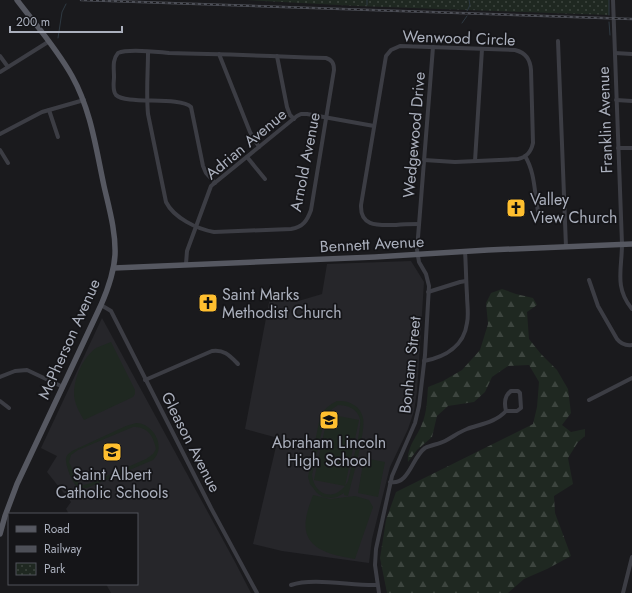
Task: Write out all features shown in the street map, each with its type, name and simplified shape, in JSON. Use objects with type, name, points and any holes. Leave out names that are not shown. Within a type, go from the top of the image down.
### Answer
[{"type":"main road","name":"McPherson Avenue","points":[[0,534],[17,484],[101,305],[114,268],[115,255],[112,228],[90,118],[84,100],[67,67],[17,0]]},
{"type":"main road","name":"Bennett Avenue","points":[[114,268],[632,244]]},
{"type":"street","name":"Franklin Avenue","points":[[613,0],[622,244],[620,285],[623,296],[632,308]]},
{"type":"street","points":[[558,41],[566,247]]},
{"type":"street","points":[[0,72],[48,42]]},
{"type":"street","name":"Wenwood Circle","points":[[419,224],[374,225],[369,223],[363,217],[361,205],[385,60],[389,52],[395,48],[400,46],[515,50],[525,54],[529,60],[531,70],[533,143],[530,152],[525,156]]},
{"type":"street","name":"Wedgewood Drive","points":[[417,255],[433,47]]},
{"type":"street","points":[[475,161],[482,49]]},
{"type":"street","points":[[148,52],[122,51],[118,53],[114,58],[114,91],[122,98],[186,103],[191,107],[203,166],[206,173],[214,183]]},
{"type":"street","name":"Arnold Avenue","points":[[148,52],[326,58],[332,61],[334,64],[334,70],[311,210],[308,219],[304,224],[292,229],[214,232],[196,225],[174,212],[166,202],[149,121],[148,52]]},
{"type":"street","points":[[615,53],[632,54]]},
{"type":"street","points":[[219,54],[250,132],[260,146]]},
{"type":"street","points":[[0,56],[8,67]]},
{"type":"street","points":[[277,56],[287,107],[290,115],[294,119]]},
{"type":"street","points":[[0,134],[36,115],[84,100]]},
{"type":"street","points":[[616,100],[632,101]]},
{"type":"street","points":[[49,110],[58,136]]},
{"type":"street","name":"Adrian Avenue","points":[[186,264],[187,250],[208,191],[214,183],[294,119],[301,114],[305,114],[374,126]]},
{"type":"street","points":[[618,148],[632,148]]},
{"type":"street","points":[[0,150],[8,163]]},
{"type":"street","points":[[424,160],[454,162],[518,159],[525,156],[532,172],[538,216]]},
{"type":"street","points":[[247,157],[265,179]]},
{"type":"street","points":[[424,361],[436,359],[450,351],[459,342],[464,334],[468,322],[465,251]]},
{"type":"street","name":"Bonham Street","points":[[379,593],[375,565],[376,549],[390,482],[396,464],[415,423],[419,406],[424,361],[428,280],[420,265],[417,255]]},
{"type":"street","points":[[589,280],[598,306],[617,339],[621,344],[627,346],[632,345]]},
{"type":"street","points":[[428,292],[466,281]]},
{"type":"street","name":"Gleason Avenue","points":[[101,305],[111,311],[256,593]]},
{"type":"street","points":[[146,380],[212,351],[222,351],[238,364]]},
{"type":"street","points":[[0,377],[15,370],[27,370],[63,387]]},
{"type":"street","points":[[589,400],[632,378]]},
{"type":"street","points":[[390,482],[400,482],[408,472],[417,456],[426,448],[444,441],[466,429],[499,418],[506,411],[517,411],[520,409],[520,393],[518,391],[511,391],[505,398],[506,411]]},
{"type":"street","points":[[0,401],[9,408]]},
{"type":"street","points":[[622,593],[632,557]]},
{"type":"street","points":[[291,585],[298,582],[310,582],[377,585]]},
{"type":"shaded area","name":"Abraham Lincoln High School","points":[[411,261],[424,282],[417,392],[414,411],[408,429],[390,467],[372,539],[369,563],[282,551],[253,544],[278,438],[245,429],[270,297],[295,302],[322,294],[327,264]]},
{"type":"shaded area","name":"Saint Albert Catholic Schools","points":[[102,318],[251,593],[111,593],[107,585],[138,585],[138,513],[68,513],[66,509],[71,502],[47,472],[57,456],[41,448]]},
{"type":"green space","points":[[247,0],[609,0],[609,15],[357,6]]},
{"type":"green space","points":[[502,289],[533,298],[537,305],[527,312],[529,339],[557,370],[568,389],[571,413],[562,425],[571,432],[585,429],[585,436],[578,442],[568,458],[573,484],[554,496],[555,513],[571,556],[524,579],[508,593],[387,593],[380,558],[386,520],[396,492],[533,424],[537,407],[539,382],[529,365],[508,366],[492,377],[485,392],[474,402],[448,406],[437,416],[432,437],[417,450],[408,462],[410,447],[424,419],[428,387],[443,381],[462,370],[480,350],[488,324],[486,303],[491,293]]},
{"type":"green space","points":[[111,342],[135,390],[135,394],[133,397],[84,420],[77,407],[74,397],[74,387],[80,368],[91,352],[96,348]]},
{"type":"green space","points":[[337,401],[350,403],[357,407],[362,414],[363,424],[358,456],[348,496],[344,495],[344,493],[337,497],[331,498],[323,497],[317,493],[310,484],[308,477],[320,417],[325,409]],"holes":[[[338,405],[354,410],[357,412],[360,419],[358,440],[348,481],[340,491],[335,494],[324,494],[316,487],[313,482],[312,475],[325,417],[328,412]]]},
{"type":"green space","points":[[328,414],[359,420],[345,486],[314,480]]},
{"type":"green space","points":[[136,423],[142,424],[153,431],[159,449],[153,460],[87,488],[80,488],[77,486],[68,469],[66,458],[68,455],[72,451],[126,426]],"holes":[[[133,427],[146,430],[151,436],[156,449],[153,454],[146,459],[91,483],[84,485],[79,484],[69,462],[71,455],[78,450]]]},
{"type":"green space","points":[[364,458],[385,462],[378,497],[358,493]]},
{"type":"green space","points":[[313,495],[330,499],[355,496],[369,500],[373,507],[355,559],[329,553],[320,549],[308,538],[306,519]]},
{"type":"waterway","points":[[367,0],[367,5]]},
{"type":"waterway","points":[[467,11],[470,5],[469,0]]},
{"type":"waterway","points":[[609,0],[609,15]]},
{"type":"waterway","points":[[58,38],[62,12],[66,4]]},
{"type":"waterway","points":[[462,23],[467,16]]},
{"type":"waterway","points":[[609,22],[610,35]]},
{"type":"railway","points":[[81,0],[632,19]]},
{"type":"place","name":"Valley View Church","points":[[516,208]]},
{"type":"place","name":"Saint Marks Methodist Church","points":[[208,303]]},
{"type":"place","name":"Abraham Lincoln High School","points":[[329,420]]},
{"type":"place","name":"Saint Albert Catholic Schools","points":[[112,452]]}]
